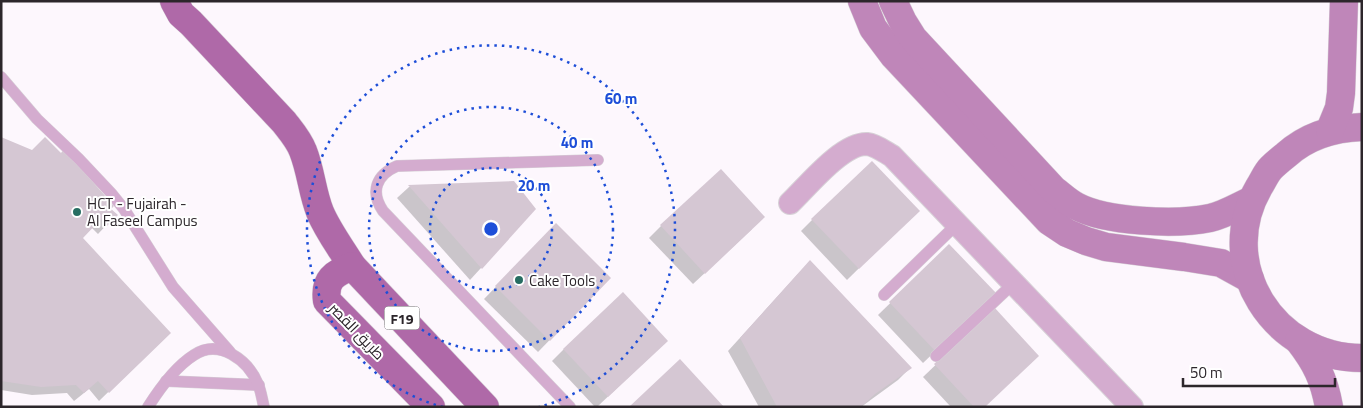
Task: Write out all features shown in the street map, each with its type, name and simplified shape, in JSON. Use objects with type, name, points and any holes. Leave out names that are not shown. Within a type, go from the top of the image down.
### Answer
[{"type":"main road","points":[[174,1],[181,14],[188,12],[294,135],[308,164],[315,198],[321,214],[352,266]]},
{"type":"main road","name":"طريق القصر","points":[[352,266],[335,274],[328,282],[326,291],[327,301],[431,407]]},
{"type":"main road","name":"F19","points":[[352,266],[485,407]]},
{"type":"street","points":[[862,1],[873,28],[894,56],[1036,209],[1066,233],[1099,245],[1221,263],[1250,279]]},
{"type":"street","points":[[893,1],[903,22],[914,38],[1054,190],[1076,206],[1098,214],[1122,218],[1176,221],[1210,218],[1252,200]]},
{"type":"street","points":[[1330,130],[1339,108],[1341,93],[1344,1]]},
{"type":"street","points":[[1362,127],[1330,130],[1297,145],[1270,168],[1252,200],[1246,219],[1244,239],[1245,260],[1250,279],[1261,303],[1278,325],[1299,341],[1315,350],[1332,355],[1362,358]]},
{"type":"street","points":[[790,203],[835,159],[852,147],[868,144],[892,156],[1132,407]]},
{"type":"street","points":[[1299,341],[1323,379],[1329,407]]},
{"type":"lane","points":[[2,78],[37,119],[79,159],[124,209],[173,287],[230,352],[250,369],[259,385],[264,407]]},
{"type":"lane","points":[[570,407],[383,211],[379,204],[376,189],[383,174],[397,166],[598,160]]},
{"type":"lane","points":[[884,295],[957,224]]},
{"type":"lane","points":[[936,356],[1014,283]]},
{"type":"lane","points":[[148,407],[166,381],[194,354],[205,349],[219,349],[230,352]]},
{"type":"lane","points":[[166,381],[259,385]]},
{"type":"building","points":[[1,137],[32,150],[45,137],[61,153],[64,149],[114,206],[111,209],[118,215],[107,226],[101,219],[83,238],[171,333],[109,393],[98,381],[84,393],[76,385],[41,387],[1,381]]},
{"type":"building","points":[[872,161],[920,211],[859,269],[811,219]]},
{"type":"building","points":[[721,169],[765,217],[705,274],[660,225]]},
{"type":"building","points":[[514,181],[536,209],[482,269],[408,185]]},
{"type":"building","points":[[556,223],[611,278],[550,341],[495,286]]},
{"type":"building","points":[[949,244],[997,294],[936,352],[889,302]]},
{"type":"building","points":[[810,260],[912,368],[875,394],[861,407],[777,407],[740,338]]},
{"type":"building","points":[[623,292],[668,341],[608,397],[563,349]]},
{"type":"building","points":[[994,307],[1039,356],[985,407],[974,407],[934,364]]},
{"type":"building","points":[[680,359],[724,407],[629,407]]},
{"type":"place","name":"HCT - Fujairah - Al Faseel Campus","points":[[77,212]]},
{"type":"place","name":"Cake Tools","points":[[519,280]]}]
